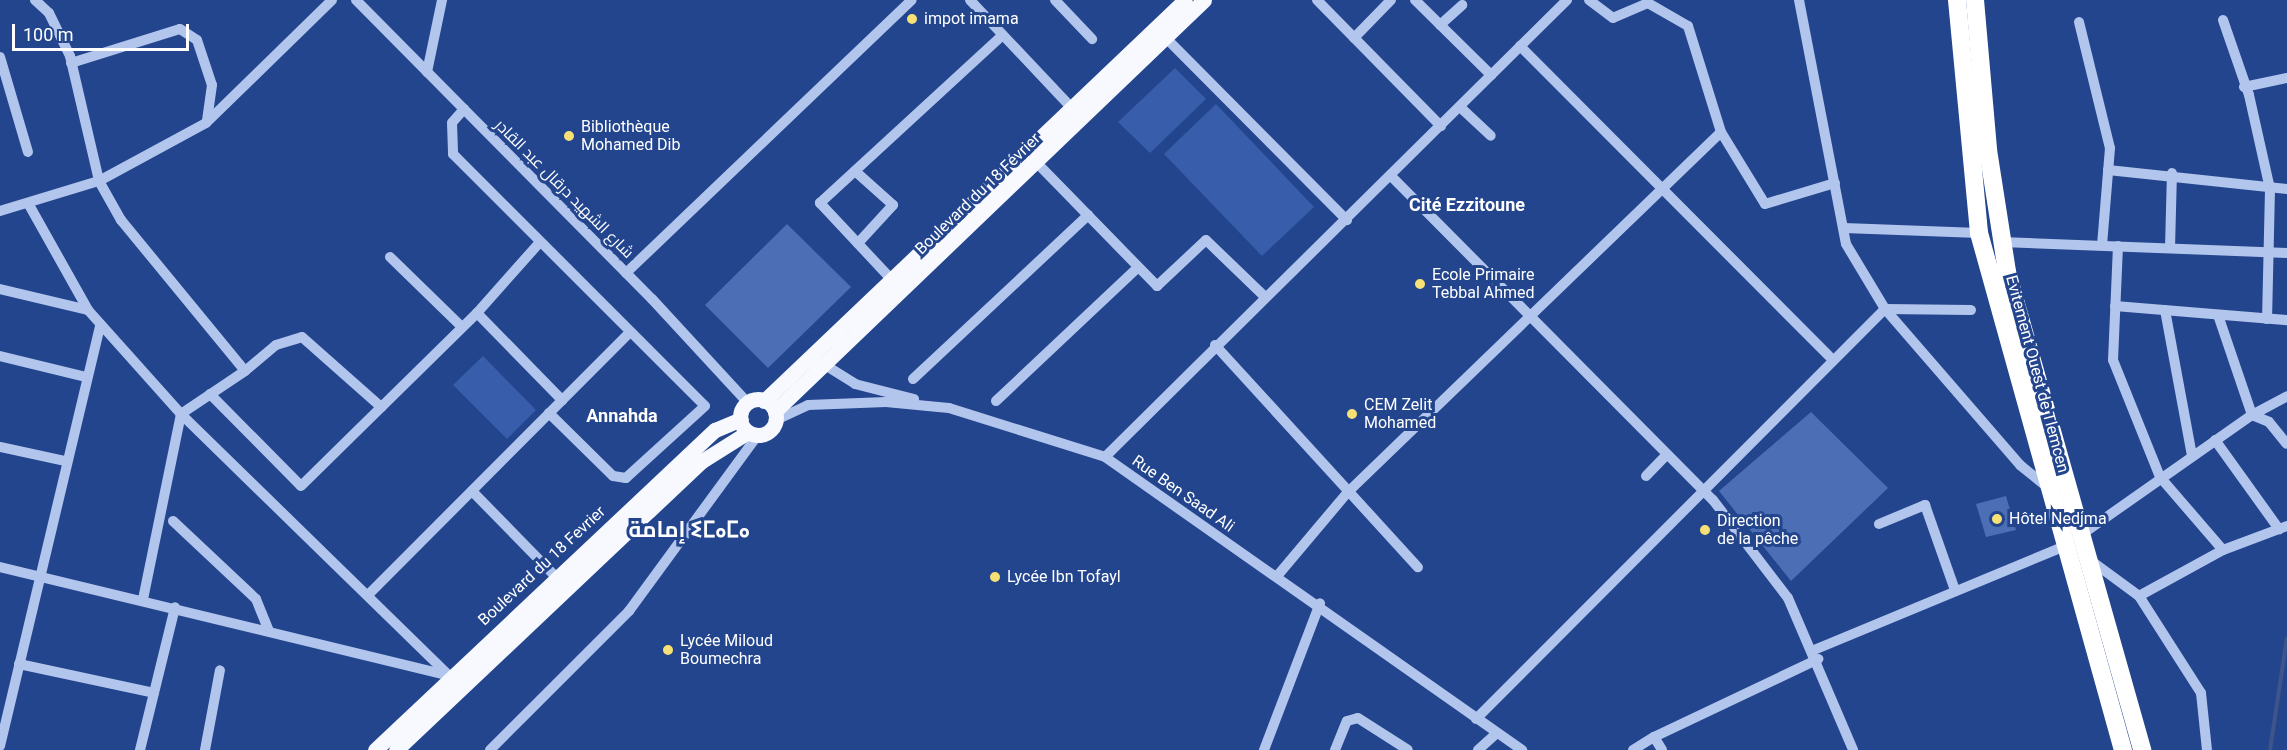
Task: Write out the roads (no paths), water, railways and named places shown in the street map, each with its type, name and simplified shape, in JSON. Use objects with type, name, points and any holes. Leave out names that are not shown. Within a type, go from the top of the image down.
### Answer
[{"type":"highway","name":"Evitement Ouest de Tlemcen","points":[[1957,0],[1979,233],[2047,487],[2074,540],[2088,559],[2142,750]]},
{"type":"highway","name":"Evitement Ouest de Tlemcen","points":[[1975,0],[2002,242],[2123,750]]},
{"type":"main road","name":"Boulevard du 18 Février","points":[[771,410],[825,364],[1037,163],[1160,32],[1185,0]]},
{"type":"main road","name":"Boulevard du 18 Février","points":[[771,410],[894,281],[1071,107],[1160,32],[1204,0]]},
{"type":"main road","points":[[748,403],[771,410],[772,429],[749,429],[748,403]]},
{"type":"main road","name":"Boulevard du 18 Fevrier","points":[[375,750],[449,676],[715,430],[749,429]]},
{"type":"main road","name":"Boulevard du 18 Fevrier","points":[[396,750],[702,461],[749,429]]},
{"type":"street","points":[[35,0],[49,13],[71,63],[99,181],[121,220],[245,371]]},
{"type":"street","points":[[0,211],[99,181],[206,123],[332,0]]},
{"type":"street","name":"شارع الشهيد درقال عبد القادر","points":[[356,0],[626,273],[748,403]]},
{"type":"street","points":[[427,72],[442,0]]},
{"type":"street","points":[[626,273],[912,0]]},
{"type":"street","points":[[970,0],[1071,107]]},
{"type":"street","points":[[1054,0],[1092,39]]},
{"type":"street","points":[[1317,0],[1441,126]]},
{"type":"street","points":[[1354,38],[1391,0]]},
{"type":"street","points":[[1415,0],[1491,75]]},
{"type":"street","points":[[1105,457],[1215,345],[1347,220],[1567,0]]},
{"type":"street","points":[[1589,0],[1613,18],[1648,3],[1688,26],[1721,132],[1765,204],[1835,183]]},
{"type":"street","points":[[1799,0],[1846,244],[1885,309],[2020,465],[2047,487]]},
{"type":"street","points":[[1440,25],[1462,5]]},
{"type":"street","points":[[2223,20],[2244,87],[2270,189],[2267,320]]},
{"type":"street","points":[[2079,22],[2110,148],[2102,245]]},
{"type":"street","points":[[71,63],[170,30],[190,33],[197,40],[212,86],[206,123]]},
{"type":"street","points":[[1160,32],[1347,220]]},
{"type":"street","points":[[894,281],[820,203],[1003,35]]},
{"type":"street","points":[[1520,46],[1833,360]]},
{"type":"street","points":[[0,57],[5,94],[28,152]]},
{"type":"street","points":[[2244,87],[2287,78]]},
{"type":"street","points":[[1460,107],[1491,136]]},
{"type":"street","points":[[464,109],[452,123],[453,154],[705,406],[626,478],[613,476],[549,413]]},
{"type":"street","points":[[1278,575],[1348,492],[1527,313],[1721,132]]},
{"type":"street","points":[[1037,163],[1157,286],[1206,240],[1265,297]]},
{"type":"street","points":[[2108,170],[2172,173],[2270,189],[2287,189]]},
{"type":"street","points":[[855,171],[893,205],[858,243]]},
{"type":"street","points":[[2170,248],[2172,173]]},
{"type":"street","points":[[1391,176],[1702,489],[1788,598],[1816,655],[1853,750]]},
{"type":"street","points":[[28,203],[88,310],[100,325],[181,414],[461,688]]},
{"type":"street","points":[[913,379],[1088,215]]},
{"type":"street","points":[[1844,228],[1979,233]]},
{"type":"street","points":[[210,394],[301,486],[477,313],[540,242]]},
{"type":"street","points":[[2002,242],[2287,253]]},
{"type":"street","points":[[2118,246],[2113,360],[2160,477],[2223,550]]},
{"type":"street","points":[[390,257],[462,327]]},
{"type":"street","points":[[996,401],[1138,267]]},
{"type":"street","points":[[0,290],[88,310]]},
{"type":"street","points":[[2115,306],[2287,320]]},
{"type":"street","points":[[1476,719],[1702,489],[1885,309],[1971,309]]},
{"type":"street","points":[[2165,310],[2192,456]]},
{"type":"street","points":[[477,313],[562,400]]},
{"type":"street","points":[[2218,315],[2252,415],[2269,422],[2287,444]]},
{"type":"street","points":[[0,746],[65,461],[100,325]]},
{"type":"street","points":[[368,595],[630,332]]},
{"type":"street","points":[[143,599],[181,414],[245,371],[276,345],[303,337],[381,407]]},
{"type":"street","points":[[1215,345],[1418,567]]},
{"type":"street","points":[[0,356],[86,377]]},
{"type":"street","points":[[825,364],[855,384],[949,408]]},
{"type":"street","points":[[1633,750],[1654,737],[1816,655],[1955,590],[2074,540],[2160,477],[2252,415],[2287,396]]},
{"type":"street","name":"Rue Ben Saad Ali","points":[[771,410],[808,405],[886,402],[949,408],[1105,457],[1320,603],[1476,719],[1522,750]]},
{"type":"street","points":[[490,750],[629,610],[749,429]]},
{"type":"street","points":[[2139,596],[2223,550],[2283,528],[2215,440]]},
{"type":"street","points":[[0,447],[65,461]]},
{"type":"street","points":[[1646,476],[1667,454]]},
{"type":"street","points":[[472,491],[557,578]]},
{"type":"street","points":[[1879,524],[1925,505],[1955,590]]},
{"type":"street","points":[[173,521],[256,599],[269,632]]},
{"type":"street","points":[[2088,559],[2139,596],[2201,693],[2207,750]]},
{"type":"street","points":[[0,567],[40,574],[143,599],[449,676]]},
{"type":"street","points":[[1264,750],[1320,603]]},
{"type":"street","points":[[140,750],[175,608]]},
{"type":"street","points":[[19,664],[154,693]]},
{"type":"street","points":[[205,750],[220,670]]},
{"type":"street","points":[[1335,750],[1347,721],[1358,718],[1408,750]]},
{"type":"street","points":[[1478,750],[1497,733]]},
{"type":"street","points":[[1654,737],[1662,750]]},
{"type":"waterway","points":[[2270,750],[2287,638]]},
{"type":"place","name":"impot imama","points":[[912,19]]},
{"type":"place","name":"Bibliothèque Mohamed Dib","points":[[569,136]]},
{"type":"place","name":"Ecole Primaire Tebbal Ahmed","points":[[1420,284]]},
{"type":"place","name":"CEM Zelit Mohamed","points":[[1352,414]]},
{"type":"place","name":"Hôtel Nedjma","points":[[1997,519]]},
{"type":"place","name":"Direction de la pêche","points":[[1705,530]]},
{"type":"place","name":"Lycée Ibn Tofayl","points":[[995,577]]},
{"type":"place","name":"Lycée Miloud Boumechra","points":[[668,650]]},
{"type":"district","name":"Cité Ezzitoune","points":[[1467,205]]},
{"type":"district","name":"Annahda","points":[[622,416]]},
{"type":"district","name":"إمامة ⵉⵎⴰⵎⴰ","points":[[689,530]]}]
